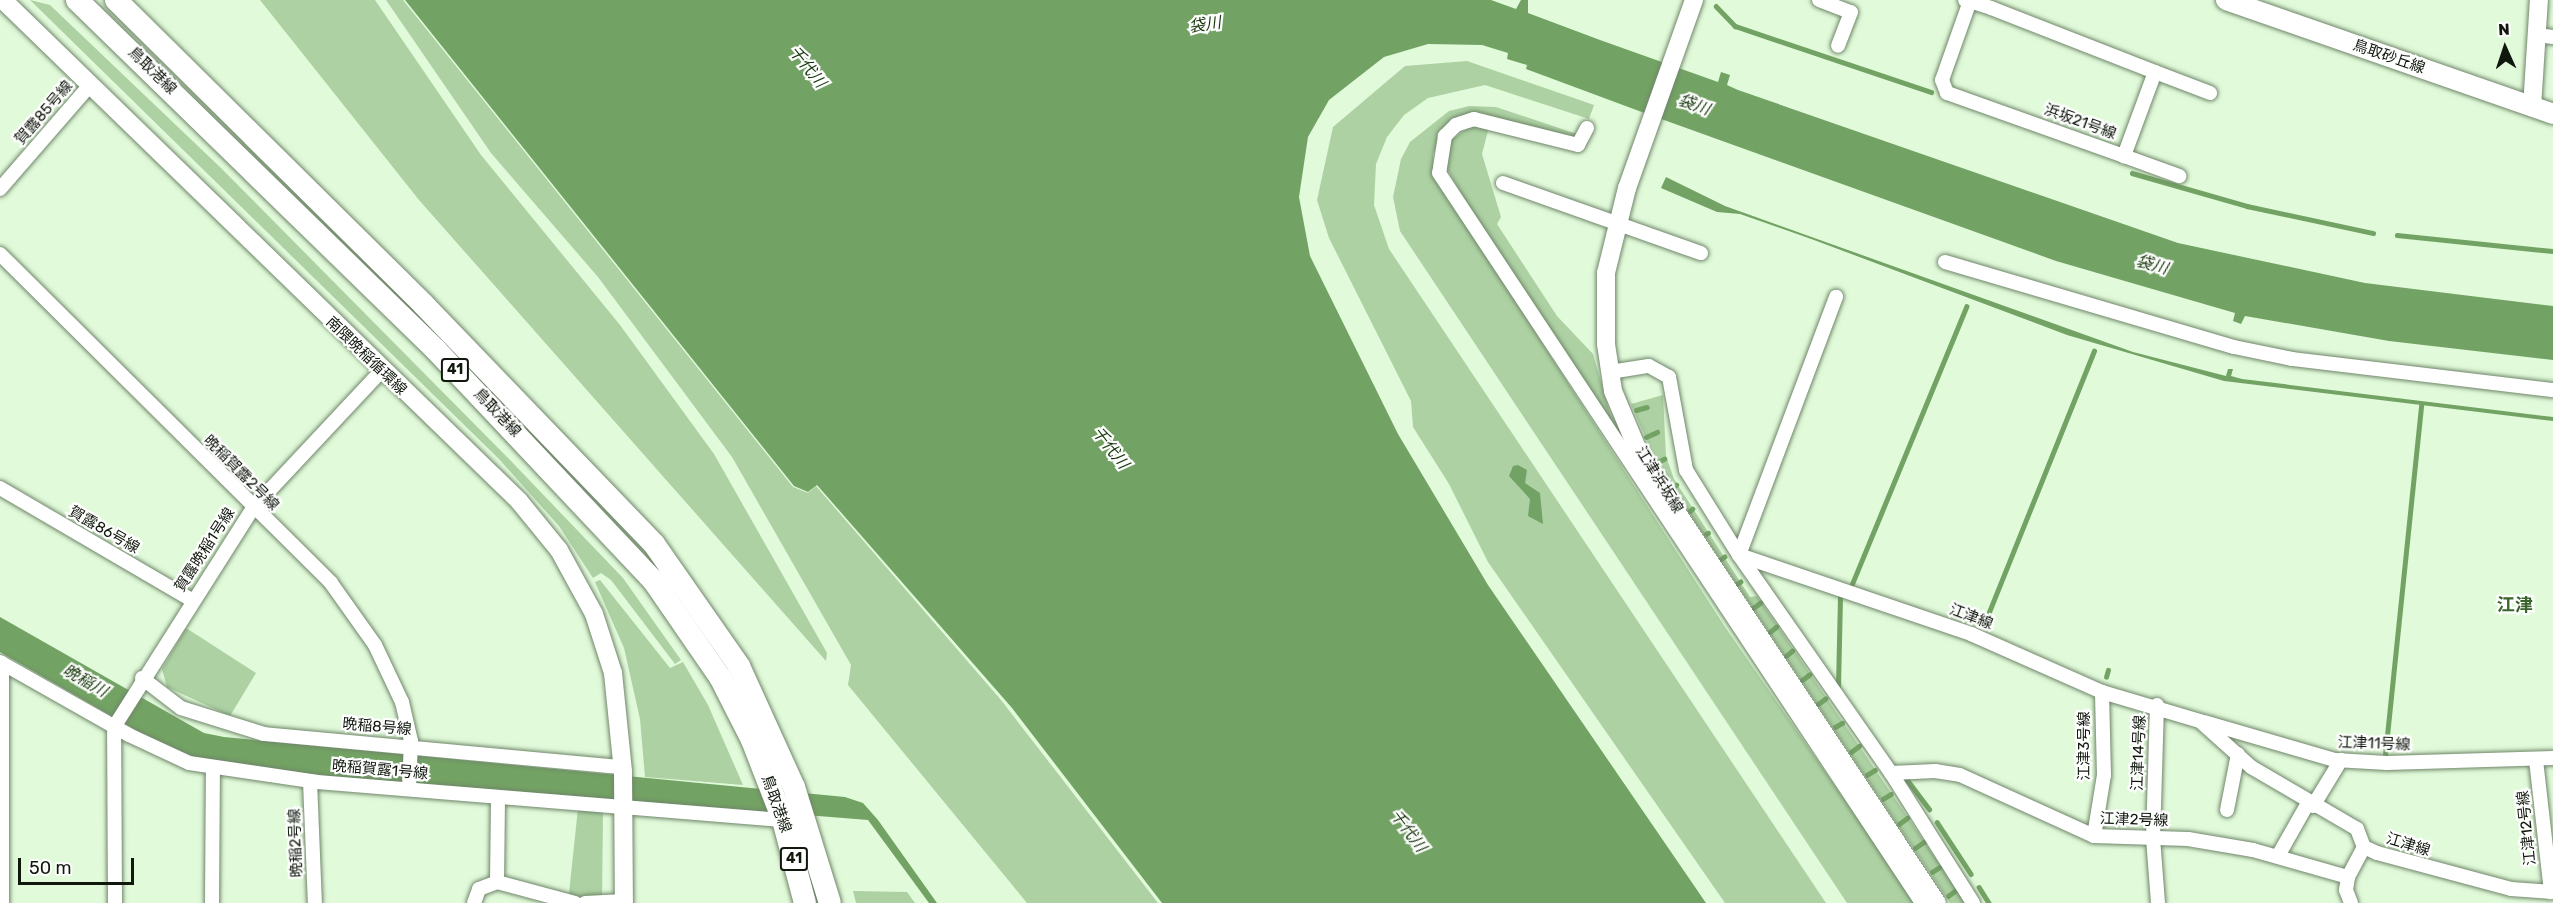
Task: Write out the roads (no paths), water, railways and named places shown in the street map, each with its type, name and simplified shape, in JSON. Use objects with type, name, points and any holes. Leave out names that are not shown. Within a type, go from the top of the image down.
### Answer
[{"type":"main road","name":"鳥取港線","points":[[77,0],[436,350],[653,580],[720,677],[771,787],[790,818],[830,903]]},
{"type":"main road","name":"鳥取港線","points":[[116,0],[423,304],[654,544],[738,666],[794,787],[790,818],[805,903]]},
{"type":"main road","name":"鳥取砂丘線","points":[[2226,0],[2553,114]]},
{"type":"street","name":"南隈晩稲循環線","points":[[3,0],[381,371],[519,501],[559,550],[594,614],[613,673],[625,808]]},
{"type":"street","name":"江津浜坂線","points":[[1694,0],[1681,44],[1617,226],[1606,273],[1604,311],[1610,372],[1642,460],[1937,903]]},
{"type":"street","points":[[1819,0],[1854,6],[1838,46]]},
{"type":"street","name":"浜坂21号線","points":[[1969,0],[2155,72],[2124,156],[1947,93],[1942,80],[1969,0]]},
{"type":"street","points":[[2532,107],[2545,36],[2539,0]]},
{"type":"street","points":[[2155,72],[2210,93]]},
{"type":"street","name":"賀露85号線","points":[[0,189],[90,85]]},
{"type":"street","points":[[1587,128],[1578,145],[1474,119],[1456,125],[1446,136],[1439,173],[1922,903]]},
{"type":"street","points":[[2124,156],[2179,176]]},
{"type":"street","points":[[1503,183],[1617,226],[1701,253]]},
{"type":"street","name":"晩稲賀露2号線","points":[[0,254],[331,583],[375,645],[402,702],[412,749],[409,787]]},
{"type":"street","points":[[1945,262],[2234,348],[2292,359],[2553,390]]},
{"type":"street","points":[[1740,555],[1836,297]]},
{"type":"street","points":[[1610,372],[1649,366],[1669,377],[1686,470],[1740,555],[1892,773],[1973,903]]},
{"type":"street","name":"賀露晩稲1号線","points":[[115,725],[192,600],[253,508],[381,371]]},
{"type":"street","name":"賀露86号線","points":[[0,488],[192,600]]},
{"type":"street","name":"江津線","points":[[1740,555],[1971,634],[2102,692],[2157,705],[2200,721],[2238,754],[2311,804],[2357,829],[2364,847],[2418,867],[2511,889],[2552,892]]},
{"type":"street","points":[[1,663],[2,903]]},
{"type":"street","name":"晩稲賀露1号線","points":[[1,663],[189,763],[310,781],[409,787],[625,808],[790,818]]},
{"type":"street","name":"晩稲8号線","points":[[139,685],[181,708],[218,723],[264,734],[623,769]]},
{"type":"street","name":"江津3号線","points":[[2094,836],[2104,775],[2102,692]]},
{"type":"street","name":"江津14号線","points":[[2157,705],[2153,838],[2158,903]]},
{"type":"street","name":"江津11号線","points":[[2200,721],[2341,760],[2536,760],[2553,758]]},
{"type":"street","points":[[115,725],[115,903]]},
{"type":"street","points":[[2227,810],[2238,754]]},
{"type":"street","points":[[2278,856],[2341,760]]},
{"type":"street","name":"江津12号線","points":[[2536,760],[2552,892]]},
{"type":"street","points":[[212,903],[213,767]]},
{"type":"street","name":"江津2号線","points":[[1892,773],[1935,771],[1960,775],[2094,836],[2188,839],[2278,856],[2348,877]]},
{"type":"street","name":"晩稲2号線","points":[[310,781],[315,903]]},
{"type":"street","points":[[496,882],[498,797]]},
{"type":"street","points":[[585,903],[624,902],[625,808]]},
{"type":"street","points":[[2351,903],[2346,890],[2348,877],[2364,847]]},
{"type":"street","points":[[474,903],[479,889],[496,882],[575,903]]},
{"type":"water","points":[[405,0],[1491,0],[1516,9],[1521,0],[1528,0],[1528,13],[1600,40],[1718,82],[1721,72],[1730,75],[1727,85],[1738,90],[2178,243],[2365,283],[2553,306],[2553,360],[2389,341],[2245,316],[2241,324],[2233,321],[2235,313],[2056,261],[1639,111],[1526,69],[1527,65],[1507,59],[1508,53],[1482,45],[1428,44],[1384,57],[1329,100],[1308,137],[1299,197],[1310,256],[1398,434],[1488,585],[1706,903],[1162,903],[1012,708],[817,485],[808,492],[794,486]]},
{"type":"water","points":[[1666,177],[1725,206],[2133,352],[2226,376],[2228,369],[2233,369],[2231,376],[2242,379],[2553,417],[2553,421],[2224,381],[2067,335],[1814,240],[1740,214],[1717,212],[1661,188]]},
{"type":"water","points":[[1518,465],[1527,470],[1525,483],[1540,493],[1543,524],[1528,516],[1530,499],[1509,476],[1513,466]]},
{"type":"water","name":"晩稲川","points":[[0,617],[204,733],[224,737],[845,797],[863,803],[878,820],[937,903],[929,903],[868,820],[302,774],[196,758],[141,733],[0,652]]},
{"type":"waterway","points":[[1716,6],[1735,26],[1931,92]]},
{"type":"waterway","points":[[2132,173],[2247,206],[2373,233]]},
{"type":"waterway","points":[[2397,235],[2553,251]]},
{"type":"waterway","points":[[1852,584],[1966,307]]},
{"type":"waterway","points":[[1985,622],[2094,351]]},
{"type":"waterway","points":[[2385,755],[2421,405]]},
{"type":"waterway","points":[[1636,410],[1647,407]]},
{"type":"waterway","points":[[1646,437],[1657,432]]},
{"type":"waterway","points":[[1658,462],[1664,459]]},
{"type":"waterway","points":[[1838,686],[1840,596]]},
{"type":"waterway","points":[[1753,608],[1760,603]]},
{"type":"waterway","points":[[1770,632],[1776,627]]},
{"type":"waterway","points":[[1786,656],[1792,651]]},
{"type":"waterway","points":[[2106,677],[2108,670]]},
{"type":"waterway","points":[[1802,680],[1809,675]]},
{"type":"waterway","points":[[1818,704],[1825,699]]},
{"type":"waterway","points":[[1835,727],[1842,723]]},
{"type":"waterway","points":[[1851,752],[1859,746]]},
{"type":"waterway","points":[[1867,775],[1875,770]]},
{"type":"waterway","points":[[1906,778],[1929,809]]},
{"type":"waterway","points":[[1883,799],[1891,794]]},
{"type":"waterway","points":[[1899,824],[1907,818]]},
{"type":"waterway","points":[[1937,822],[1971,874]]},
{"type":"waterway","points":[[1915,848],[1924,842]]},
{"type":"waterway","points":[[1932,872],[1940,867]]},
{"type":"waterway","points":[[1979,887],[1989,903]]},
{"type":"waterway","points":[[1948,896],[1956,890]]},
{"type":"district","name":"江津","points":[[2515,605]]},
{"type":"water label","name":"袋川","points":[[1205,25]]},
{"type":"water label","name":"千代川","points":[[807,67]]},
{"type":"water label","name":"袋川","points":[[1694,105]]},
{"type":"water label","name":"袋川","points":[[2152,265]]},
{"type":"water label","name":"千代川","points":[[1110,448]]},
{"type":"water label","name":"千代川","points":[[1408,831]]}]
